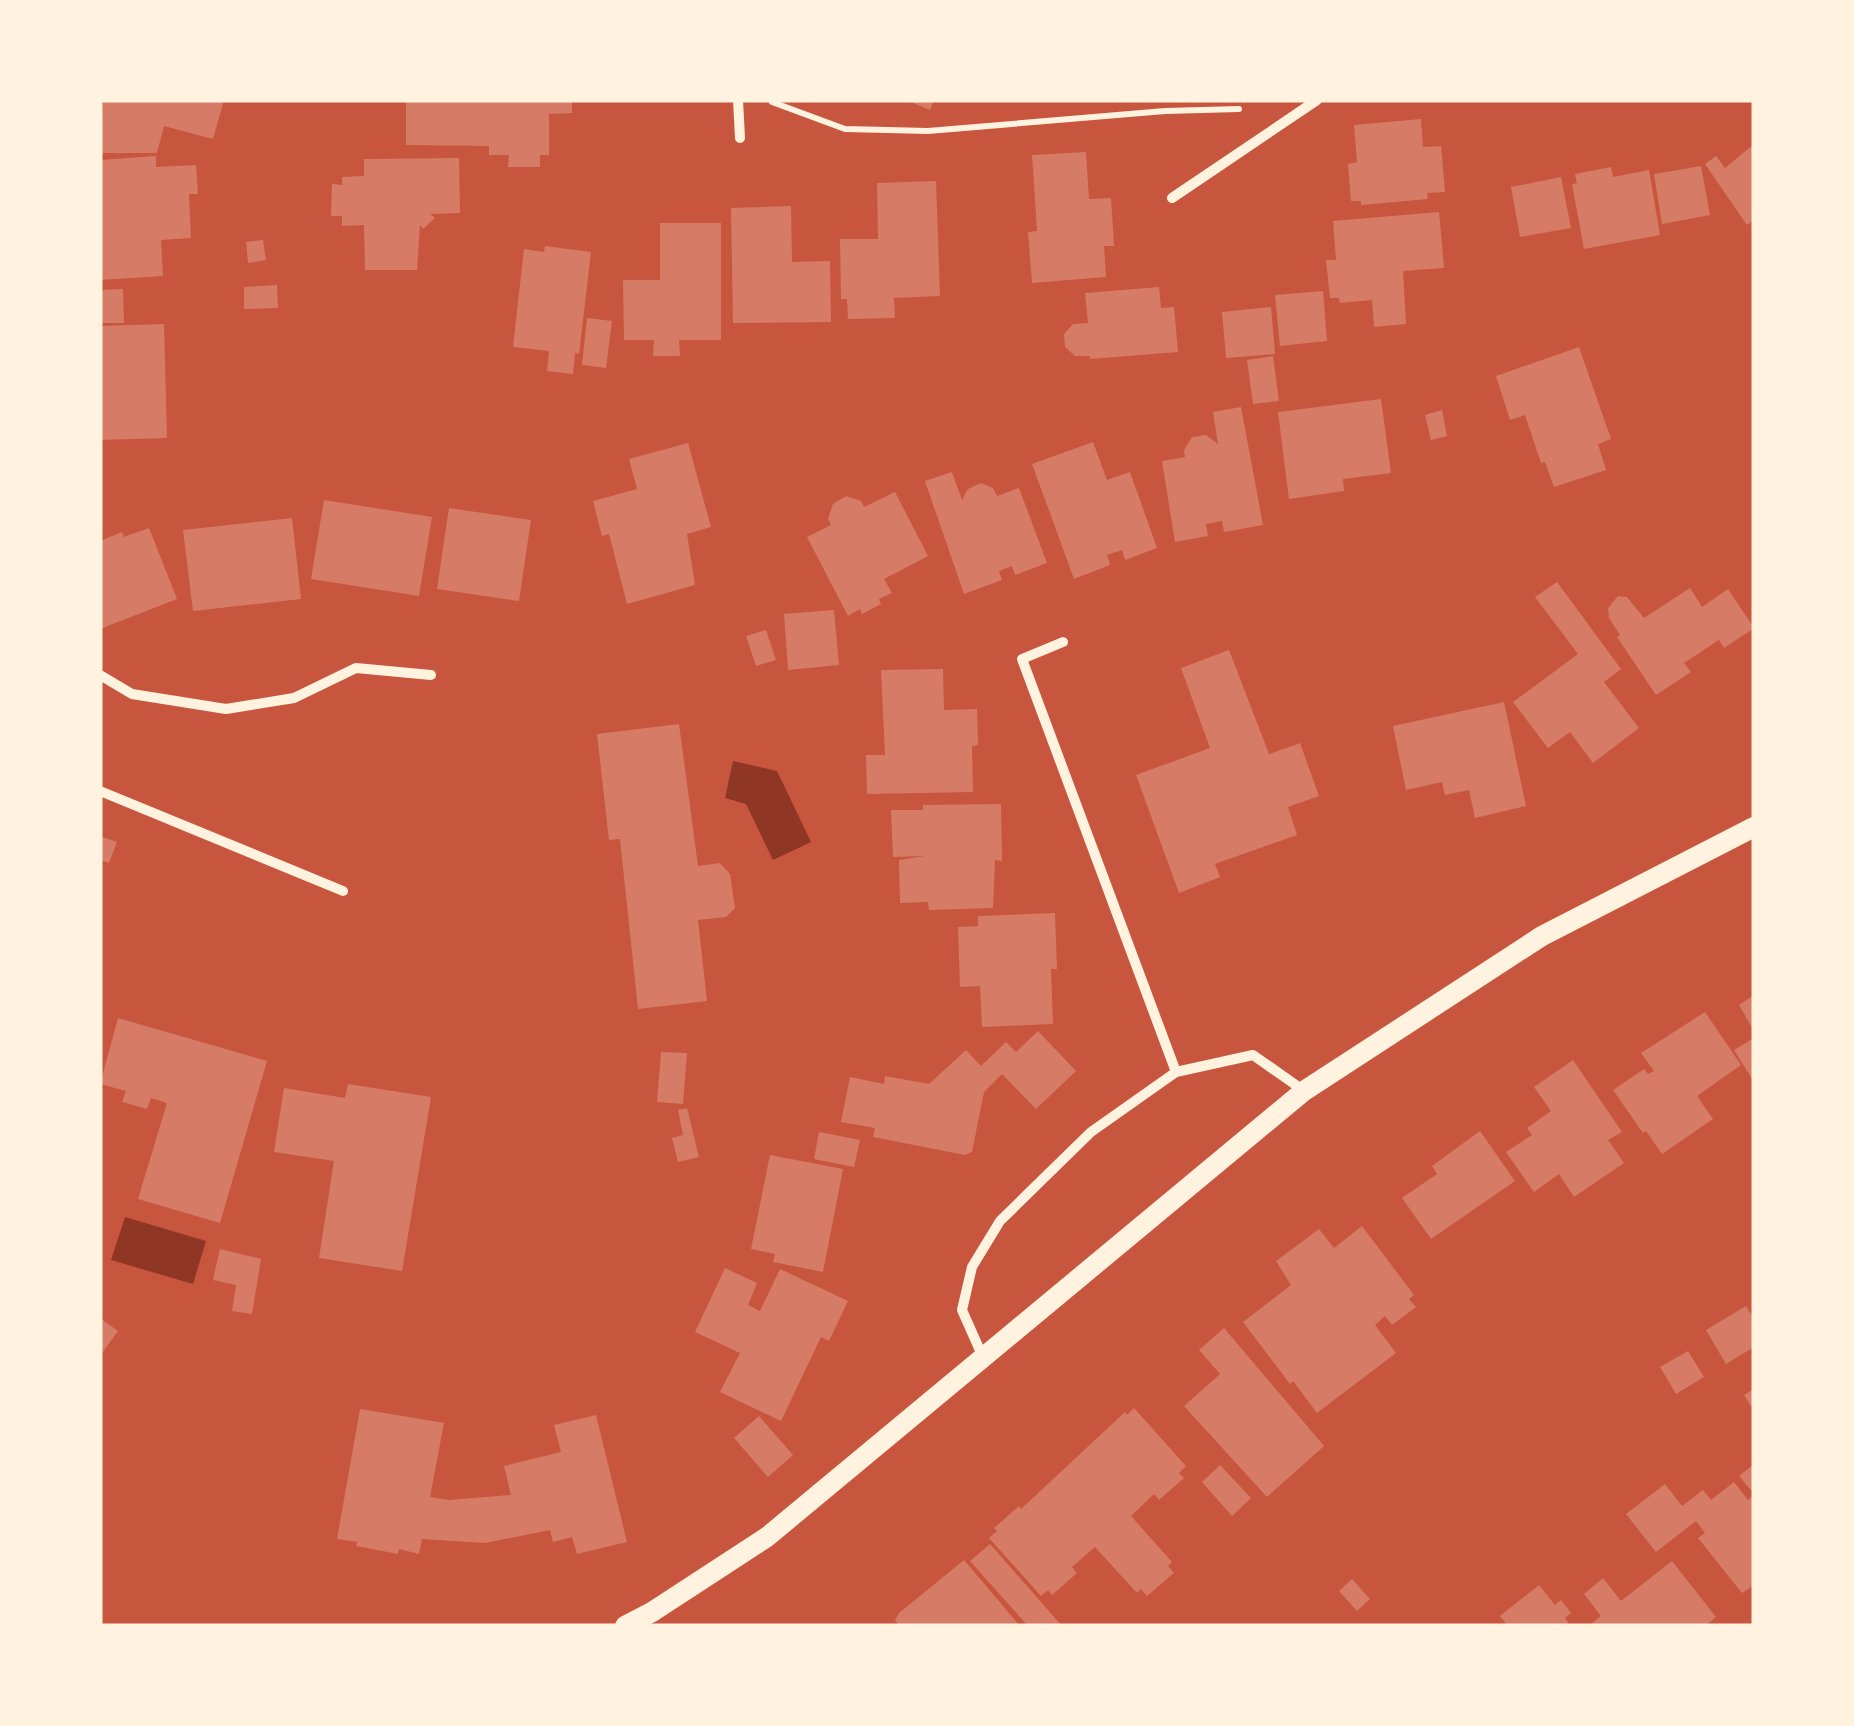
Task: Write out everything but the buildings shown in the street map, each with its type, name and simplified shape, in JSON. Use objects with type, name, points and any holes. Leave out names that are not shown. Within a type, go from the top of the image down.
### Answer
[{"type":"main road","points":[[625,1626],[766,1537],[1304,1092],[1542,936],[1754,827]]},
{"type":"street","points":[[738,100],[740,138]]},
{"type":"street","points":[[1172,198],[1317,100]]},
{"type":"street","points":[[1063,642],[1022,659],[1176,1072]]},
{"type":"street","points":[[100,675],[132,694],[226,709],[294,698],[356,668],[431,675]]},
{"type":"street","points":[[100,791],[343,891]]},
{"type":"street","points":[[982,1356],[962,1310],[972,1267],[1000,1221],[1090,1132],[1176,1072],[1253,1055],[1304,1092]]},
{"type":"path","points":[[768,100],[845,129],[928,131],[1165,111],[1305,108]]},
{"type":"shaded area","points":[[733,761],[777,771],[811,842],[773,860],[746,804],[725,798]]},
{"type":"shaded area","points":[[125,1217],[206,1241],[193,1284],[111,1260]]}]
